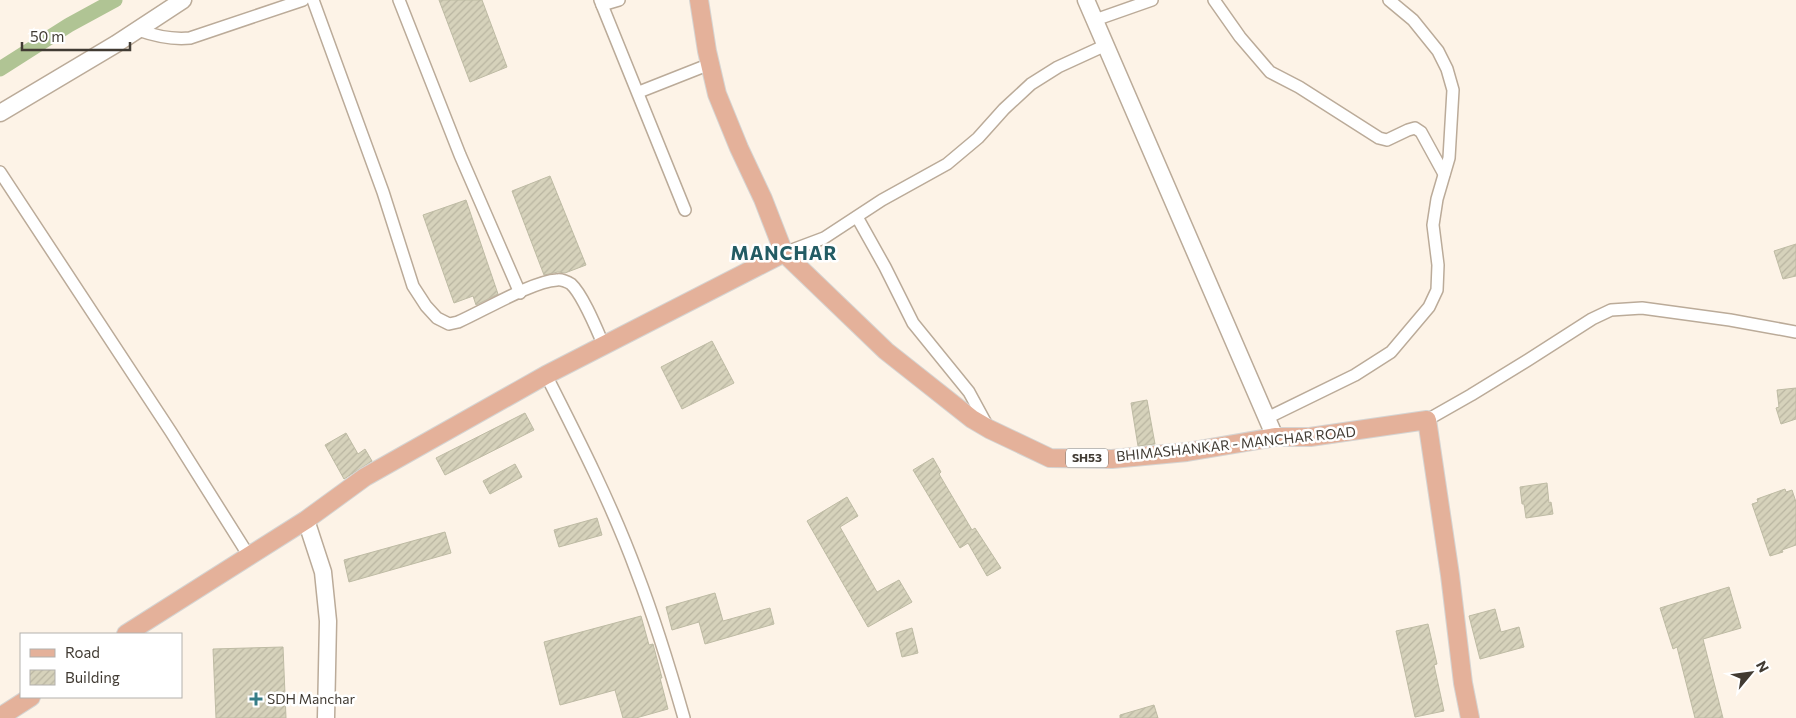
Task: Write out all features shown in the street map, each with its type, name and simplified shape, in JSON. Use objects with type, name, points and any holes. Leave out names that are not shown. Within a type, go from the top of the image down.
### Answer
[{"type":"main road","name":"BHIMASHANKAR - MANCHAR ROAD","points":[[700,0],[710,64],[717,94],[738,148],[763,199],[784,253],[886,351],[972,419],[989,429],[1050,458],[1112,459],[1187,452],[1275,437],[1310,436],[1427,420]]},
{"type":"main road","points":[[128,633],[306,520],[365,476],[546,375],[784,253]]},
{"type":"main road","points":[[1427,420],[1450,575],[1463,683],[1470,718]]},
{"type":"main road","points":[[0,717],[29,698]]},
{"type":"street","points":[[0,113],[138,30],[183,0]]},
{"type":"street","points":[[138,30],[157,37],[190,38],[303,0]]},
{"type":"street","points":[[314,0],[383,192],[413,286],[426,306],[437,318],[448,324],[473,316],[520,293],[559,279],[571,284],[580,296],[604,346]]},
{"type":"street","points":[[399,0],[460,155],[520,293]]},
{"type":"street","points":[[619,0],[601,2],[686,210]]},
{"type":"street","points":[[1086,0],[1275,437]]},
{"type":"street","points":[[1095,20],[1152,0]]},
{"type":"street","points":[[1214,0],[1240,38],[1270,72],[1299,87],[1379,138],[1387,140],[1416,128],[1444,174]]},
{"type":"street","points":[[1267,418],[1355,375],[1391,352],[1429,307],[1436,290],[1438,265],[1433,225],[1437,199],[1448,158],[1453,90],[1447,69],[1438,51],[1413,20],[1389,0]]},
{"type":"street","points":[[784,253],[824,238],[882,200],[947,164],[978,138],[1004,109],[1031,84],[1058,67],[1106,45]]},
{"type":"street","points":[[639,92],[710,64]]},
{"type":"street","points":[[0,172],[171,432],[249,556]]},
{"type":"street","points":[[857,217],[913,323],[969,392],[989,429]]},
{"type":"street","points":[[1427,420],[1496,380],[1592,319],[1611,310],[1642,308],[1730,320],[1796,332]]},
{"type":"street","points":[[546,375],[604,493],[637,572],[665,653],[684,718]]},
{"type":"street","points":[[306,520],[323,572],[328,621],[326,718]]},
{"type":"building","points":[[439,0],[482,0],[507,67],[470,82]]},
{"type":"building","points":[[550,176],[586,265],[565,273],[558,272],[544,275],[512,191]]},
{"type":"building","points":[[466,200],[498,294],[476,305],[473,296],[454,303],[423,215]]},
{"type":"building","points":[[1796,244],[1796,276],[1783,279],[1774,251]]},
{"type":"building","points":[[712,341],[734,383],[682,409],[661,367]]},
{"type":"building","points":[[1796,388],[1796,419],[1781,424],[1776,408],[1779,407],[1777,390]]},
{"type":"building","points":[[1147,400],[1155,444],[1138,446],[1131,403]]},
{"type":"building","points":[[525,413],[534,430],[445,475],[436,458]]},
{"type":"building","points":[[346,433],[358,454],[365,449],[372,461],[344,479],[325,445]]},
{"type":"building","points":[[933,458],[941,472],[939,474],[972,530],[975,528],[1001,568],[987,576],[968,543],[960,548],[913,470]]},
{"type":"building","points":[[515,464],[522,477],[490,494],[483,481]]},
{"type":"building","points":[[1547,483],[1549,503],[1551,502],[1553,514],[1526,518],[1520,487]]},
{"type":"building","points":[[1785,489],[1786,492],[1792,490],[1796,502],[1796,545],[1770,556],[1752,504],[1758,502],[1757,499]]},
{"type":"building","points":[[847,497],[858,516],[840,527],[877,592],[899,580],[912,602],[868,627],[807,521]]},
{"type":"building","points":[[597,518],[602,535],[559,547],[554,530]]},
{"type":"building","points":[[445,532],[451,553],[349,582],[344,560]]},
{"type":"building","points":[[1729,587],[1741,628],[1703,639],[1723,718],[1695,718],[1677,647],[1673,649],[1660,608]]},
{"type":"building","points":[[715,593],[723,621],[770,608],[774,624],[705,644],[699,622],[672,630],[666,607]]},
{"type":"building","points":[[1495,609],[1501,632],[1519,627],[1524,647],[1480,659],[1469,616]]},
{"type":"building","points":[[641,616],[649,645],[653,644],[668,709],[636,718],[623,718],[615,690],[560,705],[544,642]]},
{"type":"building","points":[[1428,624],[1437,664],[1434,665],[1444,711],[1415,717],[1396,631]]},
{"type":"building","points":[[912,628],[918,653],[902,657],[896,633]]},
{"type":"building","points":[[283,647],[286,718],[216,718],[213,649]]},
{"type":"building","points":[[1154,705],[1158,718],[1120,718],[1120,715]]},
{"type":"waterway","points":[[0,69],[69,25],[115,0]]},
{"type":"place","name":"SDH Manchar","points":[[256,699]]},
{"type":"district","name":"MANCHAR","points":[[784,253]]}]
